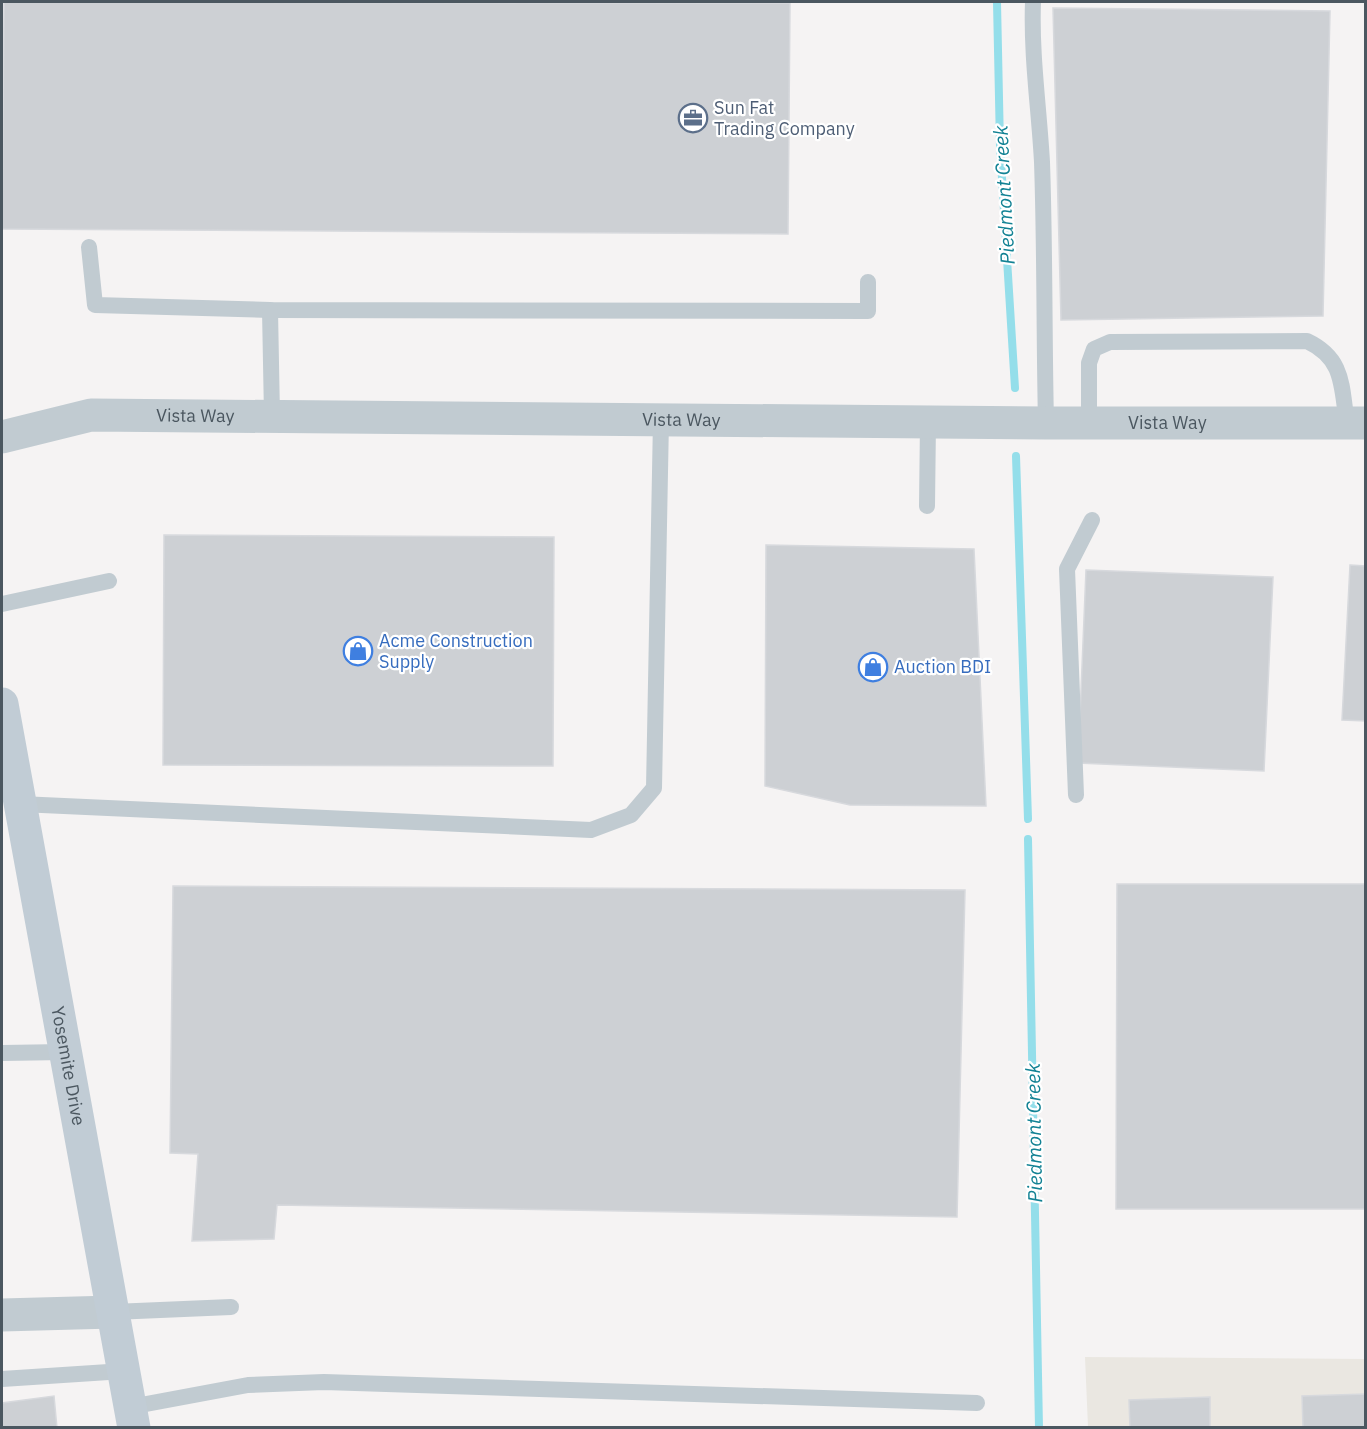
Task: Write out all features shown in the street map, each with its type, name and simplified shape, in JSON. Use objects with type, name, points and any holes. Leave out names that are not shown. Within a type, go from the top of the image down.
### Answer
[{"type":"main road","name":"Yosemite Drive","points":[[2,704],[4,736],[20,804],[132,1417]]},
{"type":"street","name":"Vista Way","points":[[2,437],[91,415],[1046,423],[1356,423]]},
{"type":"street","points":[[2,1315],[113,1312]]},
{"type":"lane","points":[[1033,2],[1032,29],[1042,163],[1047,350],[1046,423]]},
{"type":"lane","points":[[89,247],[95,305],[270,310],[868,311],[868,282]]},
{"type":"lane","points":[[270,310],[272,416]]},
{"type":"lane","points":[[1089,423],[1089,363],[1094,349],[1110,342],[1307,341],[1323,348],[1338,369],[1356,423]]},
{"type":"lane","points":[[20,804],[591,830],[632,815],[654,788],[661,420]]},
{"type":"lane","points":[[927,506],[928,422]]},
{"type":"lane","points":[[1076,795],[1067,569],[1092,520]]},
{"type":"lane","points":[[2,604],[109,581]]},
{"type":"lane","points":[[2,1053],[65,1052]]},
{"type":"lane","points":[[113,1312],[231,1307]]},
{"type":"lane","points":[[2,1379],[124,1371]]},
{"type":"lane","points":[[132,1417],[248,1385],[324,1382],[977,1403]]},
{"type":"shaded area","points":[[1085,1357],[1365,1359],[1365,1427],[1088,1427]]},
{"type":"building","points":[[4,2],[790,3],[788,234],[2,229]]},
{"type":"building","points":[[1053,8],[1330,11],[1323,316],[1061,320]]},
{"type":"building","name":"Acme Construction Supply","points":[[164,535],[554,537],[553,766],[163,765]]},
{"type":"building","name":"Auction BDI","points":[[766,545],[974,549],[986,806],[850,805],[765,786]]},
{"type":"building","points":[[1350,565],[1366,566],[1366,721],[1342,720]]},
{"type":"building","points":[[1086,570],[1273,577],[1264,771],[1078,763]]},
{"type":"building","points":[[1117,884],[1366,884],[1366,1209],[1116,1209]]},
{"type":"building","points":[[173,886],[965,890],[957,1217],[277,1205],[274,1239],[192,1241],[198,1154],[170,1153]]},
{"type":"building","points":[[1366,1394],[1366,1428],[1303,1428],[1302,1396]]},
{"type":"building","points":[[54,1396],[57,1428],[2,1428],[2,1403]]},
{"type":"building","points":[[1210,1397],[1210,1428],[1130,1428],[1129,1400]]},
{"type":"waterway","name":"Piedmont Creek","points":[[997,2],[1000,146],[1015,388]]},
{"type":"waterway","name":"Piedmont Creek","points":[[1016,456],[1028,819]]},
{"type":"waterway","name":"Piedmont Creek","points":[[1028,839],[1039,1428]]},
{"type":"place","name":"Sun Fat Trading Company","points":[[693,118]]},
{"type":"place","name":"Acme Construction Supply","points":[[358,651]]},
{"type":"place","name":"Auction BDI","points":[[873,667]]}]
